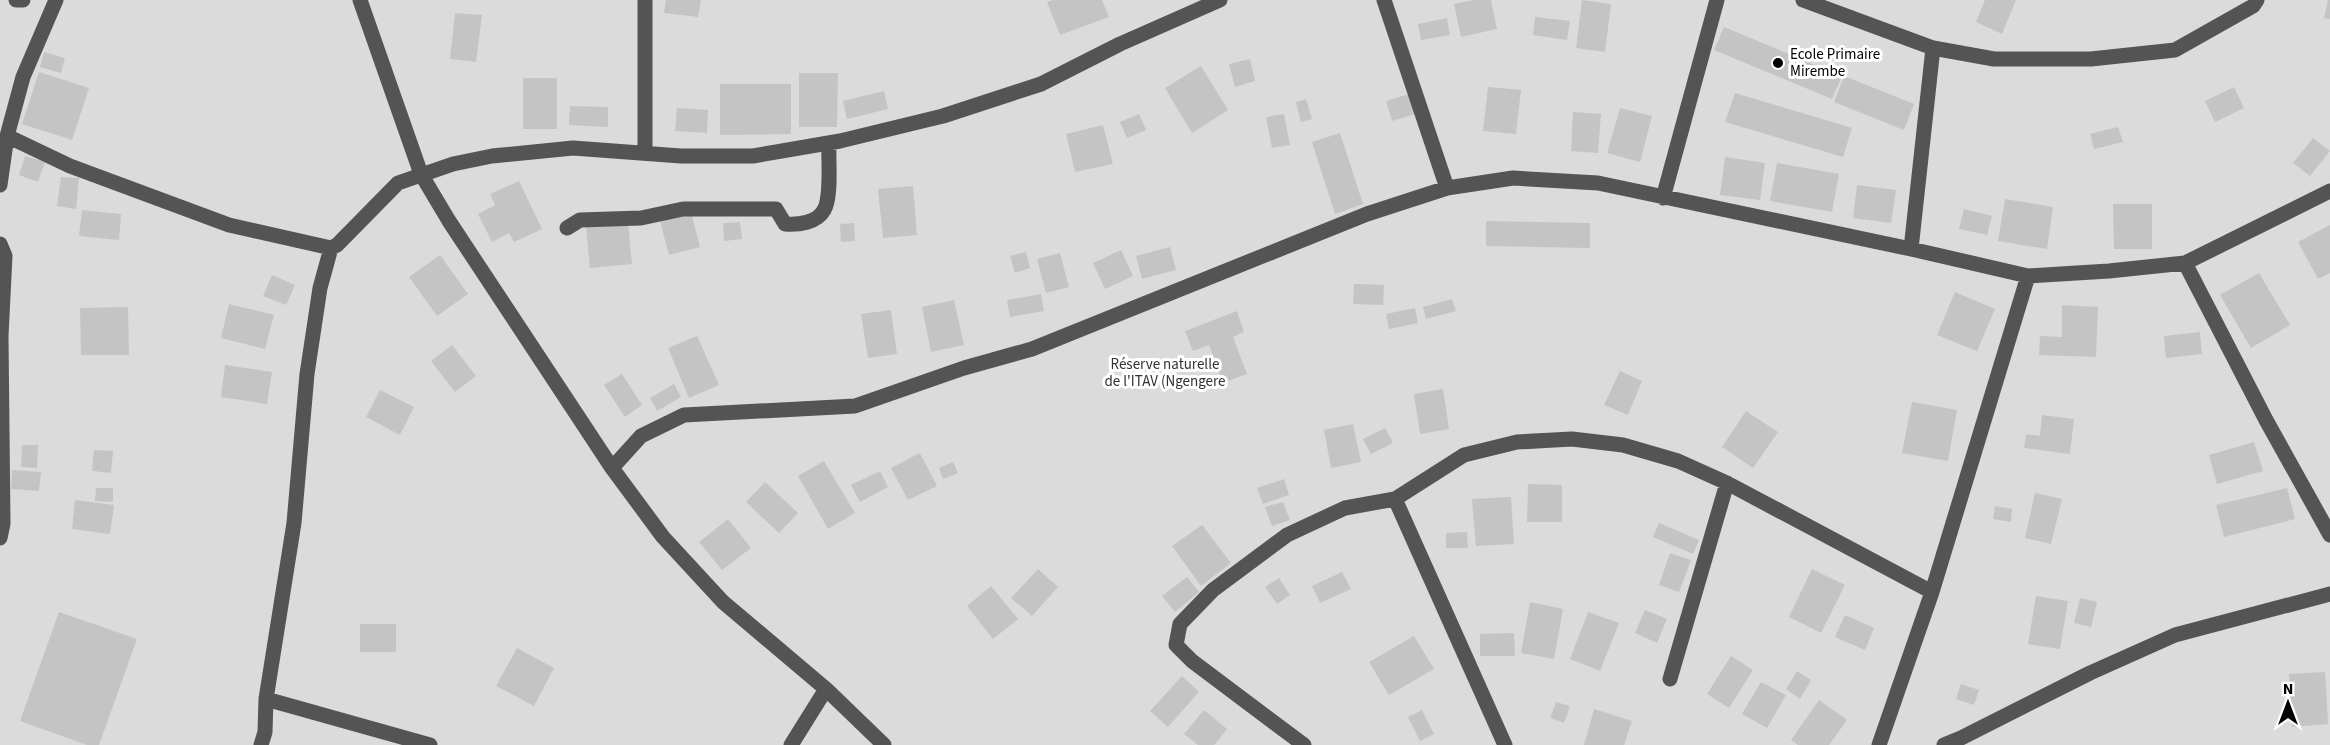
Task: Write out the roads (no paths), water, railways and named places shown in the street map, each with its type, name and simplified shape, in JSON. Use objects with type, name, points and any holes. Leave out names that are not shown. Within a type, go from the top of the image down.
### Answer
[{"type":"street","points":[[16,0],[23,0]]},
{"type":"street","points":[[0,185],[7,136],[24,77],[56,0]]},
{"type":"street","points":[[360,0],[421,174],[449,221],[612,468],[663,537],[723,602],[825,689],[884,745]]},
{"type":"street","points":[[645,0],[645,153]]},
{"type":"street","points":[[7,136],[70,166],[229,225],[331,248],[337,245],[398,183],[453,164],[492,156],[573,148],[753,156],[829,143],[944,116],[1041,84],[1120,44],[1220,0]]},
{"type":"street","points":[[1384,0],[1447,188]]},
{"type":"street","points":[[1663,198],[1717,0]]},
{"type":"street","points":[[1803,0],[1933,48],[1994,60],[2091,60],[2175,50],[2253,6],[2257,0]]},
{"type":"street","points":[[1911,249],[1933,48]]},
{"type":"street","points":[[567,228],[580,220],[641,218],[683,209],[776,209],[785,224],[798,225],[814,220],[824,210],[827,195],[829,143]]},
{"type":"street","points":[[612,468],[641,436],[684,415],[855,406],[964,368],[1032,349],[1367,213],[1447,188],[1513,178],[1598,183],[2028,276],[2109,272],[2185,263],[2330,191]]},
{"type":"street","points":[[0,244],[5,256],[1,336],[3,524],[0,538]]},
{"type":"street","points":[[261,745],[266,732],[266,699],[294,523],[307,374],[320,288],[331,248]]},
{"type":"street","points":[[2185,263],[2266,420],[2330,536]]},
{"type":"street","points":[[1879,745],[1932,592],[2028,276]]},
{"type":"street","points":[[1304,745],[1192,661],[1176,645],[1180,624],[1213,590],[1287,536],[1345,508],[1395,499],[1464,455],[1518,442],[1572,439],[1623,446],[1678,461],[1727,483],[1932,592]]},
{"type":"street","points":[[1670,679],[1727,483]]},
{"type":"street","points":[[1395,499],[1505,745]]},
{"type":"street","points":[[1944,745],[2090,673],[2175,635],[2330,594]]},
{"type":"street","points":[[791,745],[825,689]]},
{"type":"street","points":[[266,699],[430,745]]},
{"type":"place","name":"Ecole Primaire Mirembe","points":[[1778,63]]},
{"type":"park label","name":"Réserve naturelle de l'ITAV (Ngengere","points":[[1165,372]]}]
